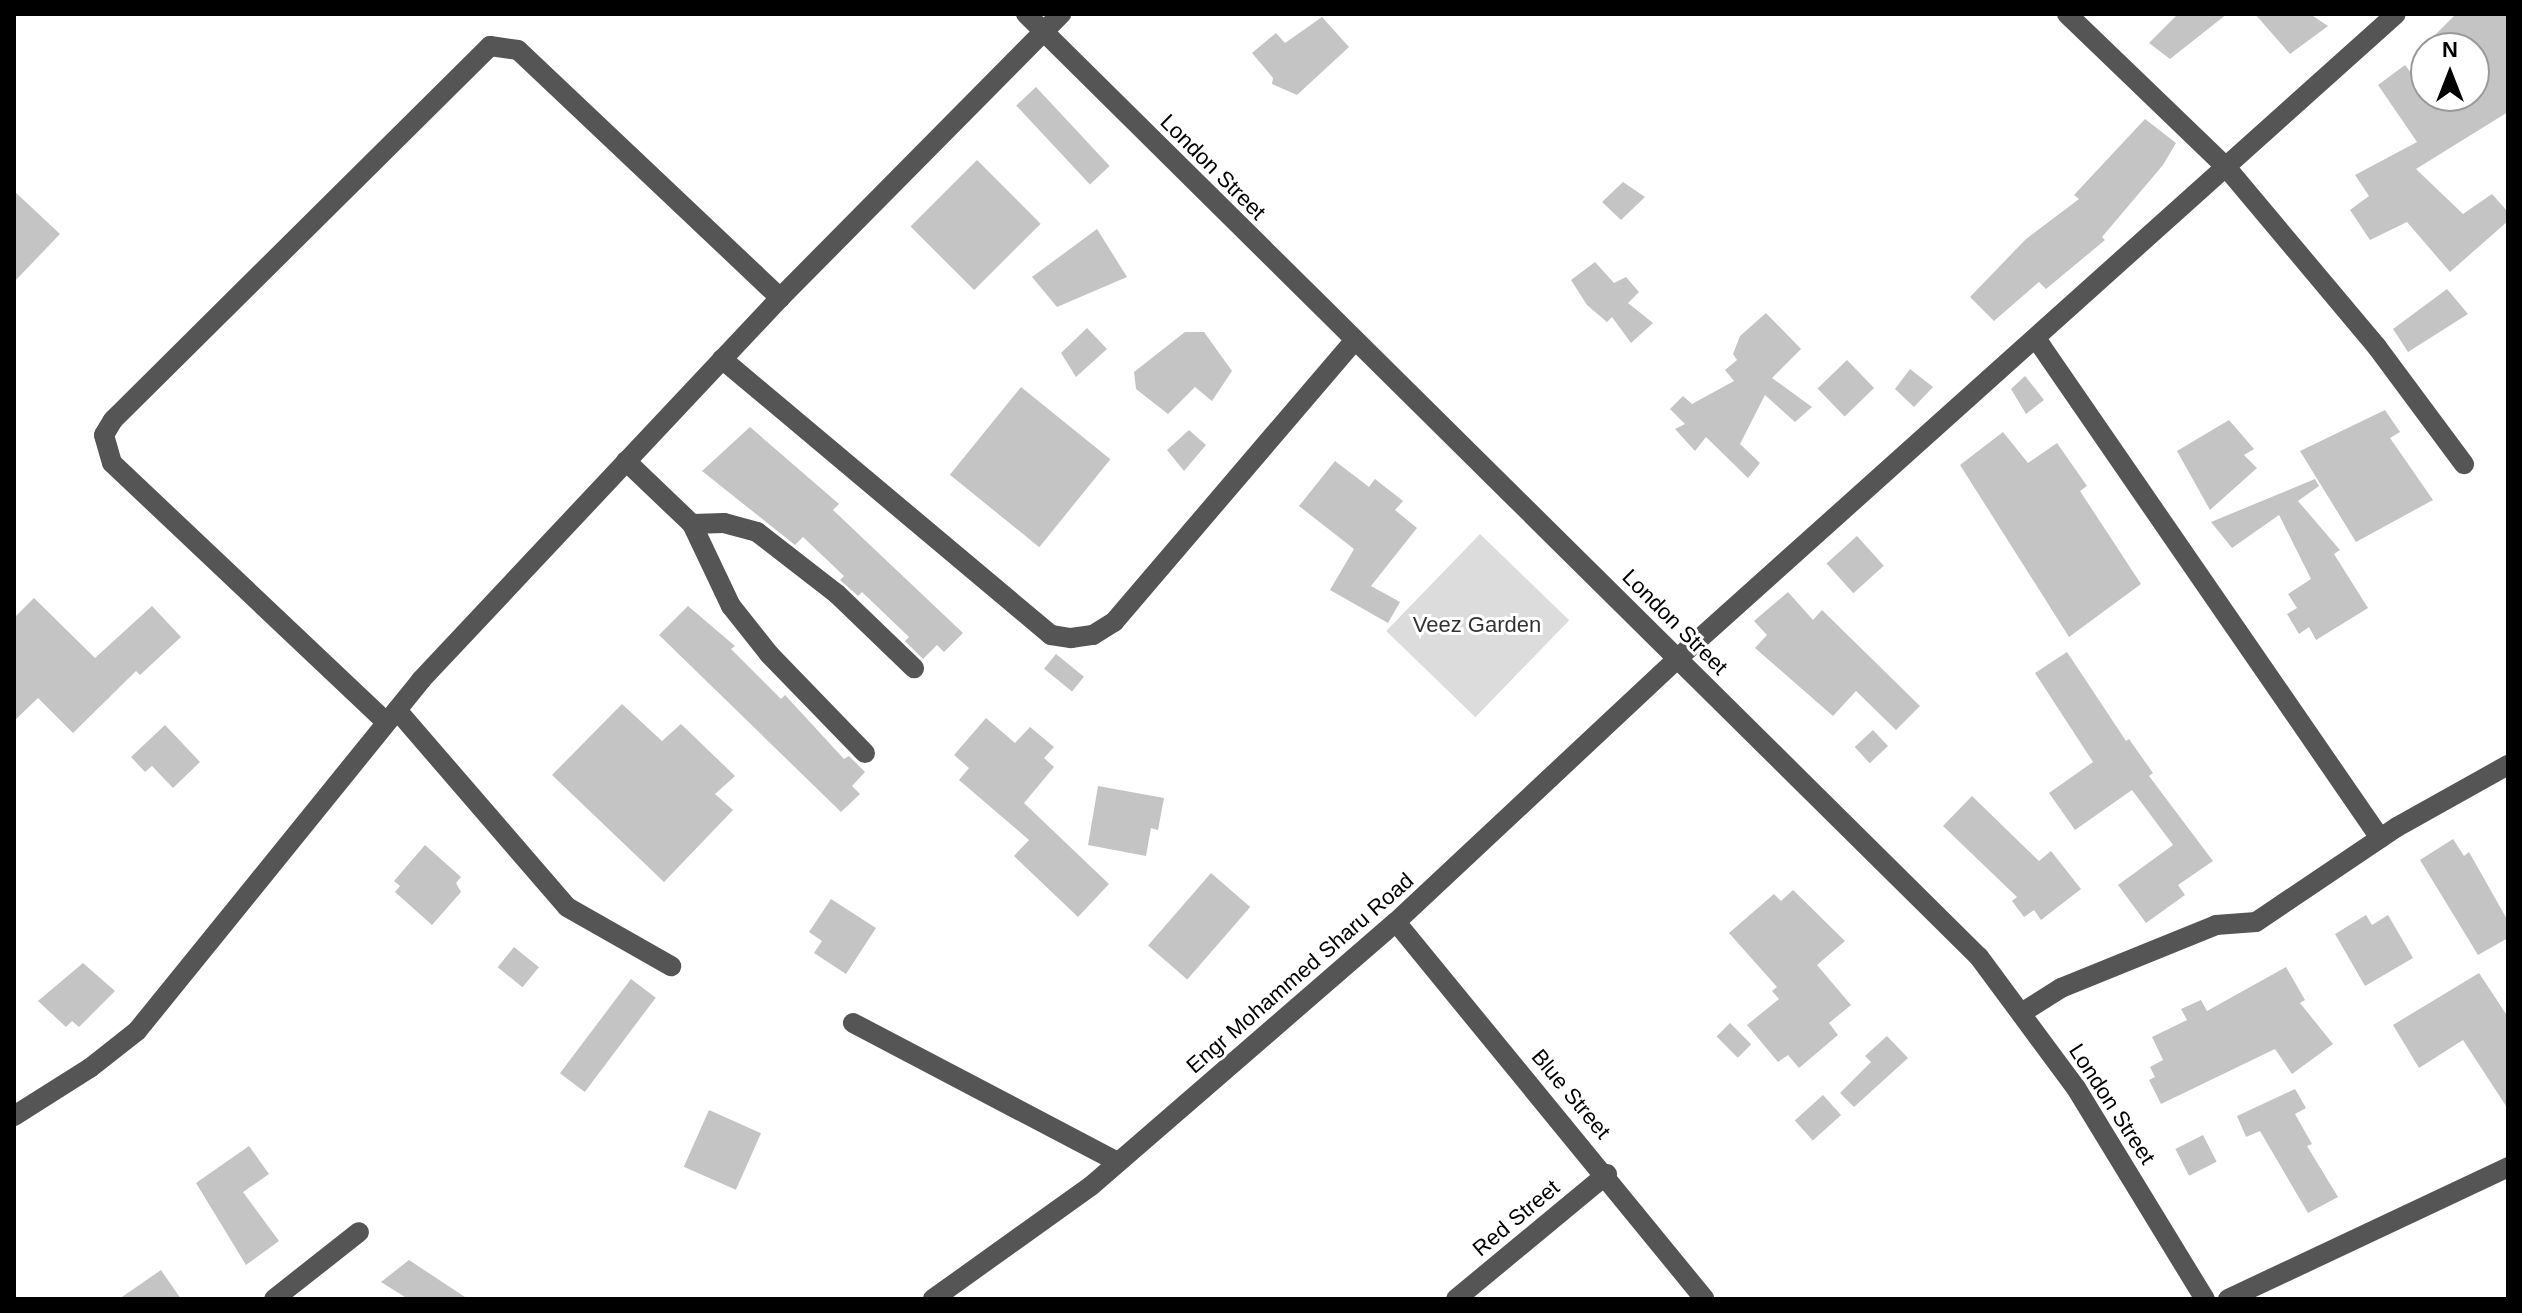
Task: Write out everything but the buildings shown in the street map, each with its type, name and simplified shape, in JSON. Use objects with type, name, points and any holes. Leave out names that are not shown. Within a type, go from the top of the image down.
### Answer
[{"type":"street","name":"London Street","points":[[1026,14],[1979,957],[2023,1012],[2076,1088],[2205,1299]]},
{"type":"street","points":[[14,1116],[90,1068],[137,1031],[391,716],[780,298],[1061,14]]},
{"type":"street","points":[[2067,14],[2226,167],[2377,347],[2464,464]]},
{"type":"street","name":"Engr Mohammed Sharu Road","points":[[933,1299],[1118,1162],[1396,922],[1678,658],[2037,340],[2396,14]]},
{"type":"street","points":[[671,966],[567,907],[391,716],[112,463],[104,435],[113,420],[490,46],[518,50],[780,298]]},
{"type":"street","points":[[2037,340],[2380,838]]},
{"type":"street","points":[[722,359],[1051,635],[1071,638],[1093,635],[1114,622],[1354,341]]},
{"type":"street","points":[[626,461],[692,524],[731,606],[769,654],[865,753]]},
{"type":"street","points":[[692,524],[724,523],[757,532],[837,594],[914,668]]},
{"type":"street","points":[[2023,1012],[2061,988],[2216,925],[2256,922],[2380,838],[2508,765]]},
{"type":"street","name":"Blue Street","points":[[1396,922],[1607,1174],[1705,1299]]},
{"type":"street","points":[[853,1023],[1118,1162]]},
{"type":"street","points":[[2228,1299],[2508,1167]]},
{"type":"street","name":"Red Street","points":[[1456,1299],[1607,1174]]},
{"type":"street","points":[[274,1299],[359,1232]]},
{"type":"green space","name":"Veez Garden","points":[[1480,534],[1569,620],[1475,717],[1386,631]]}]
